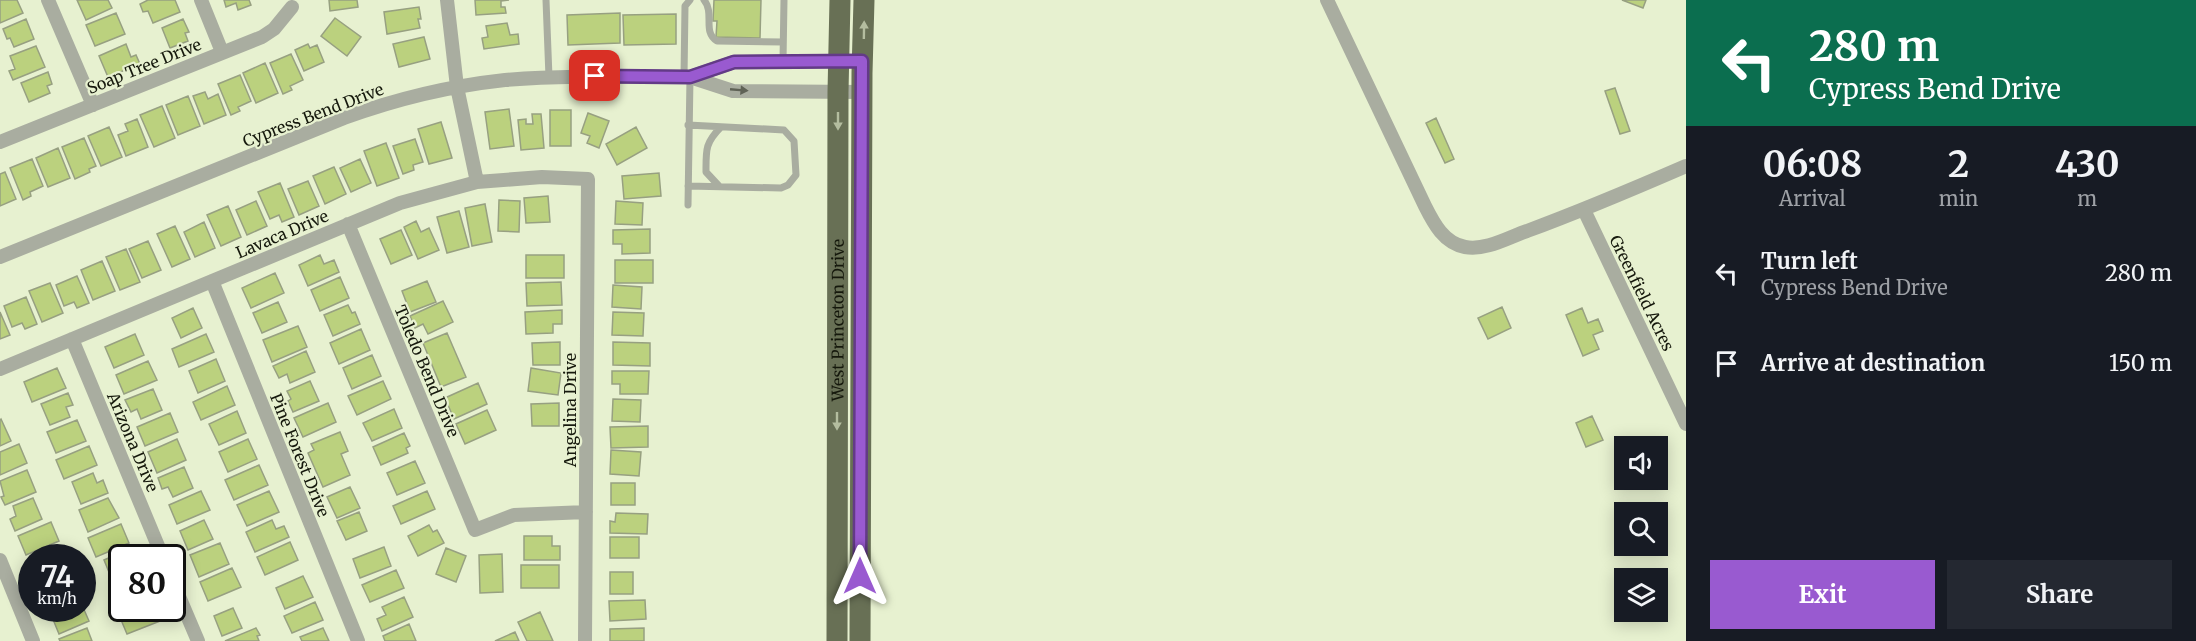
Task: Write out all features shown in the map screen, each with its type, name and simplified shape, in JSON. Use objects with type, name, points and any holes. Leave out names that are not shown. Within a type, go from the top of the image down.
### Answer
[{"type":"highway","name":"West Princeton Drive","points":[[837,641],[840,0]]},
{"type":"highway","name":"West Princeton Drive","points":[[860,641],[864,0]]},
{"type":"street","points":[[48,0],[93,105]]},
{"type":"street","points":[[201,0],[222,52]]},
{"type":"street","points":[[447,0],[457,87],[477,182]]},
{"type":"street","points":[[1327,0],[1432,220],[1439,231],[1455,244],[1462,247],[1479,248],[1584,210],[1686,166]]},
{"type":"street","name":"Soap Tree Drive","points":[[0,142],[262,37],[274,29],[292,7]]},
{"type":"street","name":"Cypress Bend Drive","points":[[687,77],[734,62],[862,61]]},
{"type":"street","name":"Cypress Bend Drive","points":[[0,257],[344,117],[398,100],[457,87],[549,77],[687,77],[733,91],[862,92]]},
{"type":"street","name":"Lavaca Drive","points":[[0,369],[400,203],[477,182],[542,177],[588,179]]},
{"type":"street","name":"Angelina Drive","points":[[585,641],[588,179]]},
{"type":"street","name":"Greenfield Acres","points":[[1584,210],[1686,424]]},
{"type":"street","name":"Toledo Bend Drive","points":[[348,224],[475,530],[514,515],[586,512]]},
{"type":"street","name":"Pine Forest Drive","points":[[212,281],[358,641]]},
{"type":"street","name":"Arizona Drive","points":[[72,339],[157,544]]},
{"type":"street","points":[[0,560],[33,641]]},
{"type":"street","points":[[186,613],[198,641]]},
{"type":"lane","points":[[546,0],[549,77]]},
{"type":"lane","points":[[688,205],[685,6],[690,0]]},
{"type":"lane","points":[[704,0],[709,10],[711,38],[717,41],[783,42]]},
{"type":"lane","points":[[783,62],[784,0]]},
{"type":"lane","points":[[688,125],[784,130],[794,141],[796,175],[788,185],[781,188],[688,186]]},
{"type":"lane","points":[[719,186],[706,172],[706,153],[710,137],[721,127]]},
{"type":"building","points":[[0,0],[17,0],[23,13],[0,23]]},
{"type":"building","points":[[77,0],[108,0],[112,8],[86,20]]},
{"type":"building","points":[[148,0],[175,0],[180,12],[153,23],[148,11],[143,12],[140,4]]},
{"type":"building","points":[[224,0],[249,0],[251,5],[238,10],[236,3],[226,7]]},
{"type":"building","points":[[329,0],[357,0],[358,7],[330,11]]},
{"type":"building","points":[[475,0],[509,0],[501,1],[501,7],[505,7],[506,13],[476,15]]},
{"type":"building","points":[[714,0],[761,0],[760,38],[716,37],[717,21],[713,21]]},
{"type":"building","points":[[1622,0],[1646,0],[1643,8]]},
{"type":"building","points":[[419,7],[420,28],[387,34],[384,12]]},
{"type":"building","points":[[116,13],[125,34],[95,46],[86,25]]},
{"type":"building","points":[[620,13],[620,43],[568,45],[567,15]]},
{"type":"building","points":[[676,14],[676,44],[624,45],[623,15]]},
{"type":"building","points":[[335,18],[361,37],[347,56],[321,36]]},
{"type":"building","points":[[26,19],[34,39],[14,47],[10,38],[7,39],[3,29]]},
{"type":"building","points":[[183,19],[189,32],[185,33],[188,41],[170,48],[162,28]]},
{"type":"building","points":[[507,23],[510,35],[518,34],[519,44],[484,49],[482,38],[488,37],[486,26]]},
{"type":"building","points":[[424,37],[430,59],[399,67],[393,44]]},
{"type":"building","points":[[126,44],[131,57],[136,55],[140,64],[108,77],[99,56]]},
{"type":"building","points":[[308,44],[310,48],[317,45],[324,62],[304,71],[295,50]]},
{"type":"building","points":[[36,46],[45,67],[13,80],[9,71],[15,69],[10,56]]},
{"type":"building","points":[[291,54],[303,80],[290,86],[292,90],[283,94],[270,63]]},
{"type":"building","points":[[265,63],[278,93],[256,103],[243,73]]},
{"type":"building","points":[[48,72],[52,84],[47,86],[50,93],[29,102],[21,83]]},
{"type":"building","points":[[240,75],[251,101],[238,107],[240,111],[231,115],[218,84]]},
{"type":"building","points":[[1615,88],[1630,131],[1620,134],[1605,91]]},
{"type":"building","points":[[205,92],[208,99],[218,94],[226,115],[204,124],[193,96]]},
{"type":"building","points":[[188,96],[200,126],[178,135],[166,105]]},
{"type":"building","points":[[162,106],[175,138],[154,147],[140,115]]},
{"type":"building","points":[[509,109],[514,146],[490,149],[485,112]]},
{"type":"building","points":[[550,110],[571,110],[571,146],[550,146]]},
{"type":"building","points":[[588,113],[609,121],[599,148],[587,143],[590,136],[581,133]]},
{"type":"building","points":[[532,114],[541,114],[544,148],[521,150],[518,120],[526,119],[526,124],[533,124]]},
{"type":"building","points":[[1436,118],[1454,159],[1445,163],[1426,123]]},
{"type":"building","points":[[137,119],[148,147],[126,156],[118,135],[128,131],[125,124]]},
{"type":"building","points":[[441,122],[452,158],[429,164],[418,129]]},
{"type":"building","points":[[109,127],[122,157],[101,166],[88,136]]},
{"type":"building","points":[[636,127],[647,148],[617,165],[606,144]]},
{"type":"building","points":[[84,138],[96,166],[89,169],[90,172],[75,179],[62,147]]},
{"type":"building","points":[[415,139],[423,162],[413,165],[414,170],[403,174],[393,146]]},
{"type":"building","points":[[386,143],[399,178],[377,186],[364,151]]},
{"type":"building","points":[[58,148],[70,178],[48,187],[36,158]]},
{"type":"building","points":[[32,159],[43,186],[30,192],[31,196],[23,200],[10,168]]},
{"type":"building","points":[[360,159],[371,183],[351,192],[340,168]]},
{"type":"building","points":[[334,167],[346,194],[325,204],[313,176]]},
{"type":"building","points":[[5,172],[16,199],[0,206],[0,174]]},
{"type":"building","points":[[659,173],[661,196],[624,199],[622,176]]},
{"type":"building","points":[[308,181],[319,206],[299,215],[288,189]]},
{"type":"building","points":[[280,183],[294,217],[282,222],[279,215],[270,219],[258,192]]},
{"type":"building","points":[[548,196],[550,222],[526,223],[524,198]]},
{"type":"building","points":[[499,200],[520,201],[519,232],[498,231]]},
{"type":"building","points":[[256,201],[267,226],[247,235],[236,210]]},
{"type":"building","points":[[616,201],[643,203],[642,225],[615,224]]},
{"type":"building","points":[[485,204],[492,242],[472,246],[465,208]]},
{"type":"building","points":[[228,206],[241,237],[221,246],[207,215]]},
{"type":"building","points":[[459,211],[469,247],[447,253],[437,217]]},
{"type":"building","points":[[416,221],[421,232],[429,228],[439,250],[418,259],[404,227]]},
{"type":"building","points":[[204,222],[215,248],[195,257],[184,232]]},
{"type":"building","points":[[175,226],[190,259],[172,267],[157,234]]},
{"type":"building","points":[[650,229],[650,253],[622,254],[622,244],[613,244],[613,230]]},
{"type":"building","points":[[401,230],[412,255],[391,264],[380,239]]},
{"type":"building","points":[[148,241],[161,270],[142,278],[129,249]]},
{"type":"building","points":[[126,249],[140,282],[120,290],[106,257]]},
{"type":"building","points":[[320,255],[324,264],[334,260],[339,272],[308,286],[299,265]]},
{"type":"building","points":[[526,255],[564,255],[564,278],[526,278]]},
{"type":"building","points":[[615,260],[653,260],[653,283],[615,283]]},
{"type":"building","points":[[102,261],[115,291],[93,300],[81,270]]},
{"type":"building","points":[[275,273],[284,293],[251,308],[242,288]]},
{"type":"building","points":[[77,276],[89,303],[77,308],[74,302],[64,306],[56,285]]},
{"type":"building","points":[[340,277],[349,298],[320,311],[311,290]]},
{"type":"building","points":[[427,281],[436,302],[410,312],[402,291]]},
{"type":"building","points":[[561,282],[562,305],[527,306],[526,283]]},
{"type":"building","points":[[50,283],[63,313],[42,322],[29,291]]},
{"type":"building","points":[[613,285],[642,287],[641,309],[612,307]]},
{"type":"building","points":[[26,297],[37,324],[25,329],[22,323],[12,327],[4,306]]},
{"type":"building","points":[[443,301],[453,322],[428,334],[423,324],[415,328],[410,316]]},
{"type":"building","points":[[278,302],[287,322],[262,333],[253,313]]},
{"type":"building","points":[[348,305],[352,313],[355,312],[360,324],[333,336],[324,315]]},
{"type":"building","points":[[1502,307],[1511,328],[1488,339],[1478,318]]},
{"type":"building","points":[[193,308],[202,328],[181,338],[172,318]]},
{"type":"building","points":[[1582,308],[1588,323],[1598,319],[1603,331],[1593,335],[1599,349],[1583,356],[1566,315]]},
{"type":"building","points":[[562,310],[562,324],[553,324],[553,333],[526,334],[525,312]]},
{"type":"building","points":[[0,312],[10,335],[0,339]]},
{"type":"building","points":[[613,312],[644,313],[643,336],[612,335]]},
{"type":"building","points":[[298,326],[307,347],[272,362],[263,340]]},
{"type":"building","points":[[361,329],[370,350],[339,364],[330,343]]},
{"type":"building","points":[[447,333],[466,377],[441,387],[423,343]]},
{"type":"building","points":[[135,334],[144,355],[114,368],[105,347]]},
{"type":"building","points":[[206,334],[214,352],[179,367],[172,349]]},
{"type":"building","points":[[560,342],[560,365],[533,365],[532,343]]},
{"type":"building","points":[[613,342],[650,343],[650,366],[613,365]]},
{"type":"building","points":[[306,351],[315,372],[290,383],[287,374],[279,378],[273,366]]},
{"type":"building","points":[[372,355],[381,376],[352,389],[343,368]]},
{"type":"building","points":[[216,359],[225,381],[198,393],[189,371]]},
{"type":"building","points":[[148,361],[157,380],[124,394],[116,375]]},
{"type":"building","points":[[57,368],[66,388],[32,402],[24,382]]},
{"type":"building","points":[[531,368],[561,373],[558,395],[528,391]]},
{"type":"building","points":[[612,371],[649,371],[648,394],[620,394],[620,384],[612,384]]},
{"type":"building","points":[[310,381],[319,401],[293,412],[287,391]]},
{"type":"building","points":[[383,381],[391,399],[357,415],[348,396]]},
{"type":"building","points":[[478,383],[487,404],[454,419],[445,398]]},
{"type":"building","points":[[227,386],[235,405],[201,420],[193,402]]},
{"type":"building","points":[[153,389],[162,410],[141,419],[137,409],[131,412],[125,400]]},
{"type":"building","points":[[68,393],[73,405],[66,407],[70,417],[50,425],[41,404]]},
{"type":"building","points":[[613,399],[641,400],[640,422],[612,421]]},
{"type":"building","points":[[328,403],[336,422],[303,437],[294,418]]},
{"type":"building","points":[[559,403],[559,426],[532,426],[531,404]]},
{"type":"building","points":[[394,409],[402,428],[372,441],[363,423]]},
{"type":"building","points":[[487,410],[496,430],[465,444],[456,424]]},
{"type":"building","points":[[237,411],[246,433],[219,445],[209,424]]},
{"type":"building","points":[[170,413],[178,432],[145,446],[137,427]]},
{"type":"building","points":[[1592,416],[1603,440],[1586,447],[1576,423]]},
{"type":"building","points":[[0,420],[11,441],[0,446]]},
{"type":"building","points":[[77,420],[86,441],[56,453],[47,432]]},
{"type":"building","points":[[648,426],[648,447],[611,448],[610,427]]},
{"type":"building","points":[[340,432],[348,451],[341,454],[350,475],[323,487],[308,453],[314,450],[311,444]]},
{"type":"building","points":[[404,433],[410,446],[406,448],[408,453],[381,465],[373,447]]},
{"type":"building","points":[[177,439],[186,460],[157,473],[148,452]]},
{"type":"building","points":[[248,439],[257,459],[228,472],[219,452]]},
{"type":"building","points":[[19,444],[27,463],[0,475],[0,452]]},
{"type":"building","points":[[89,446],[97,465],[64,479],[56,460]]},
{"type":"building","points":[[611,450],[641,452],[639,476],[610,474]]},
{"type":"building","points":[[415,461],[425,483],[397,495],[387,473]]},
{"type":"building","points":[[259,465],[268,485],[234,500],[225,480]]},
{"type":"building","points":[[184,467],[193,488],[173,497],[168,487],[162,489],[158,478]]},
{"type":"building","points":[[27,470],[36,492],[5,505],[1,497],[4,496],[0,481]]},
{"type":"building","points":[[93,473],[97,483],[103,480],[108,493],[81,504],[72,482]]},
{"type":"building","points":[[611,483],[635,483],[635,505],[611,505]]},
{"type":"building","points":[[350,487],[360,508],[337,518],[327,497]]},
{"type":"building","points":[[201,491],[210,510],[177,524],[169,505]]},
{"type":"building","points":[[269,491],[279,512],[247,526],[237,505]]},
{"type":"building","points":[[427,491],[435,509],[401,524],[393,506]]},
{"type":"building","points":[[33,498],[42,519],[15,531],[10,519],[16,516],[13,506]]},
{"type":"building","points":[[108,498],[119,518],[88,532],[79,510]]},
{"type":"building","points":[[359,512],[367,531],[346,540],[337,521]]},
{"type":"building","points":[[616,513],[648,514],[647,534],[610,533],[610,521],[615,522]]},
{"type":"building","points":[[204,520],[213,539],[188,550],[180,531]]},
{"type":"building","points":[[272,520],[276,529],[284,526],[289,537],[255,552],[246,532]]},
{"type":"building","points":[[51,522],[59,541],[52,544],[21,544],[18,536]]},
{"type":"building","points":[[121,524],[129,543],[108,544],[108,552],[96,557],[96,544],[91,544],[88,538]]},
{"type":"building","points":[[429,525],[433,532],[437,530],[444,543],[418,556],[408,536]]},
{"type":"building","points":[[524,536],[552,536],[552,546],[560,546],[560,560],[524,560]]},
{"type":"building","points":[[610,537],[639,537],[639,558],[610,558]]},
{"type":"building","points":[[290,542],[298,560],[265,575],[257,557]]},
{"type":"building","points":[[220,543],[229,564],[199,577],[190,555]]},
{"type":"building","points":[[384,547],[391,566],[360,578],[353,559]]},
{"type":"building","points":[[446,548],[466,556],[456,582],[436,574]]},
{"type":"building","points":[[502,554],[503,592],[480,593],[479,555]]},
{"type":"building","points":[[108,558],[108,570],[104,560]]},
{"type":"building","points":[[521,565],[559,565],[559,588],[521,588]]},
{"type":"building","points":[[232,568],[241,587],[208,601],[200,582]]},
{"type":"building","points":[[396,570],[404,588],[370,602],[362,585]]},
{"type":"building","points":[[610,572],[633,572],[633,594],[610,594]]},
{"type":"building","points":[[303,576],[313,597],[285,609],[276,588]]},
{"type":"building","points":[[404,597],[413,617],[382,631],[377,619],[386,615],[382,607]]},
{"type":"building","points":[[645,600],[646,619],[610,621],[609,601]]},
{"type":"building","points":[[315,602],[323,620],[292,633],[284,616]]},
{"type":"building","points":[[233,608],[242,628],[222,636],[214,616]]},
{"type":"building","points":[[540,612],[553,641],[527,641],[518,622]]},
{"type":"building","points":[[54,622],[87,622],[59,634]]},
{"type":"building","points":[[122,622],[157,622],[127,634]]},
{"type":"building","points":[[409,624],[416,641],[385,641],[383,636]]},
{"type":"building","points":[[87,628],[92,641],[60,641],[59,639]]},
{"type":"building","points":[[256,628],[260,635],[257,636],[259,641],[225,641]]},
{"type":"building","points":[[323,628],[329,641],[302,641],[300,637]]},
{"type":"building","points":[[644,628],[644,641],[610,641],[610,629]]},
{"type":"building","points":[[515,632],[519,641],[495,641]]},
{"type":"route","points":[[595,76],[690,77],[734,62],[862,61],[860,576]]}]
